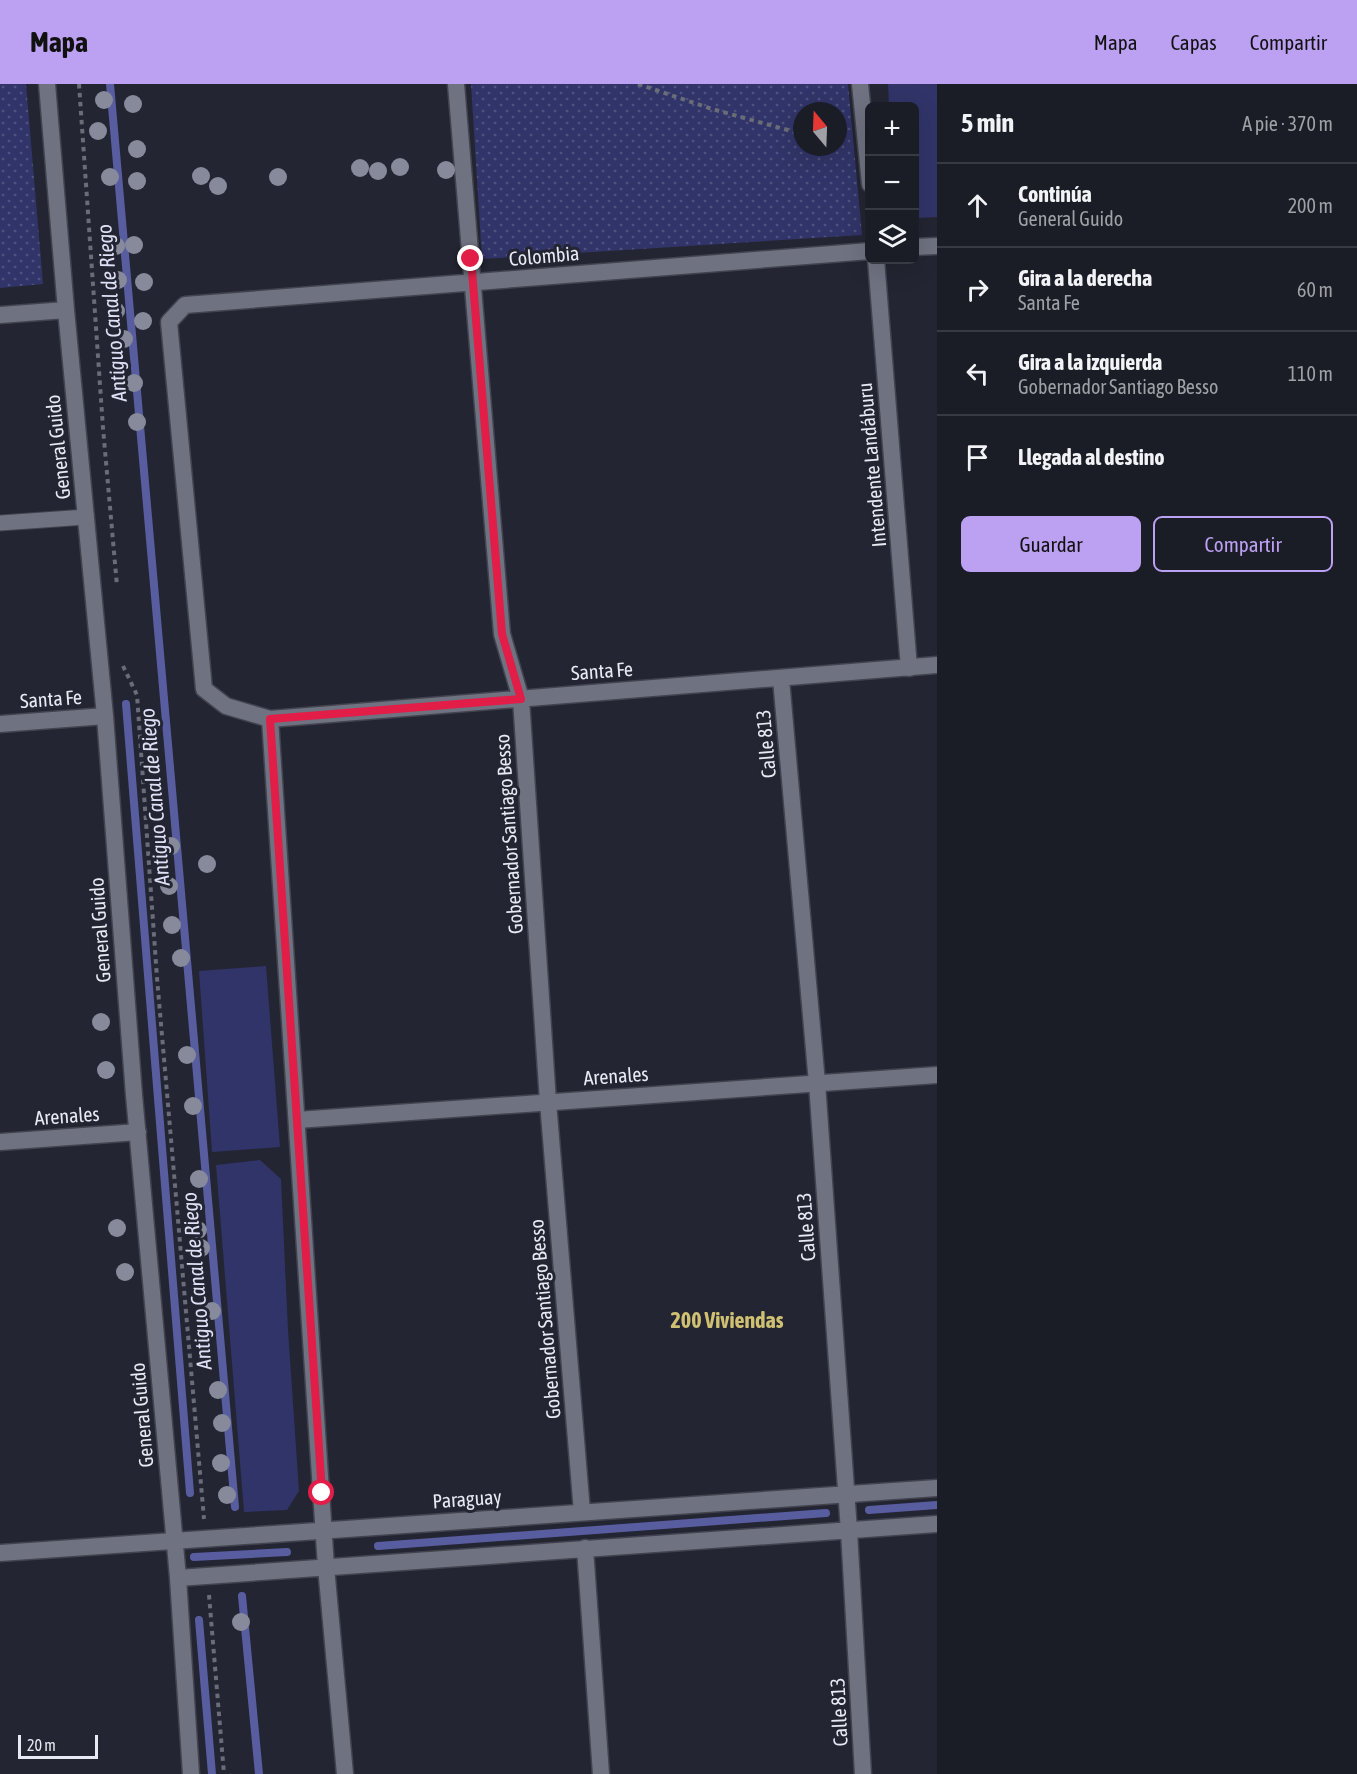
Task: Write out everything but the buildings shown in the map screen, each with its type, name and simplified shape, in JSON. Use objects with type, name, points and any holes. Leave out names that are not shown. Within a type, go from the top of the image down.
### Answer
[{"type":"street","name":"General Guido","points":[[47,84],[105,716],[138,1132],[178,1578],[191,1774]]},
{"type":"street","name":"Gobernador Santiago Besso","points":[[456,84],[502,634],[521,699],[548,1102],[582,1512]]},
{"type":"street","points":[[860,84],[867,156]]},
{"type":"street","points":[[919,247],[937,246]]},
{"type":"street","name":"Colombia","points":[[270,719],[226,706],[204,690],[169,322],[185,305],[865,251]]},
{"type":"street","name":"Intendente Landáburu","points":[[876,264],[909,668]]},
{"type":"street","points":[[0,315],[66,310]]},
{"type":"street","name":"Santa Fe","points":[[270,719],[937,666]]},
{"type":"street","name":"Calle 813","points":[[781,679],[817,1083],[849,1531],[863,1774]]},
{"type":"street","name":"Santa Fe","points":[[0,724],[105,716]]},
{"type":"street","points":[[270,719],[326,1567],[345,1774]]},
{"type":"street","name":"Arenales","points":[[297,1120],[937,1075]]},
{"type":"street","name":"Arenales","points":[[0,1142],[138,1132]]},
{"type":"street","name":"Paraguay","points":[[0,1553],[937,1488]]},
{"type":"street","points":[[178,1578],[937,1524]]},
{"type":"street","points":[[585,1548],[602,1774]]},
{"type":"lane","points":[[0,523],[86,517]]},
{"type":"path","points":[[79,84],[103,428],[117,588]]},
{"type":"path","points":[[638,84],[712,109],[793,132]]},
{"type":"path","points":[[123,657],[124,668],[137,694],[157,978],[206,1538]]},
{"type":"path","points":[[208,1575],[224,1774]]},
{"type":"shaded area","points":[[0,84],[26,84],[43,284],[0,288]]},
{"type":"shaded area","points":[[471,84],[848,84],[862,235],[482,259]]},
{"type":"shaded area","points":[[888,84],[937,84],[937,217],[919,218],[919,102],[889,102]]},
{"type":"shaded area","points":[[266,966],[280,1147],[212,1152],[199,971]]},
{"type":"shaded area","points":[[260,1160],[281,1179],[299,1491],[287,1510],[244,1512],[216,1165]]},
{"type":"waterway","name":"Antiguo Canal de Riego","points":[[110,84],[235,1507]]},
{"type":"waterway","points":[[126,704],[190,1493]]},
{"type":"waterway","points":[[869,1510],[937,1505]]},
{"type":"waterway","points":[[378,1546],[826,1513]]},
{"type":"waterway","points":[[194,1557],[287,1552]]},
{"type":"waterway","name":"Antiguo Canal de Riego","points":[[242,1596],[259,1774]]},
{"type":"waterway","points":[[199,1620],[212,1774]]},
{"type":"district","name":"200 Viviendas","points":[[727,1320]]},
{"type":"route","points":[[322,1493],[270,719],[521,699],[502,634],[471,259]]}]
